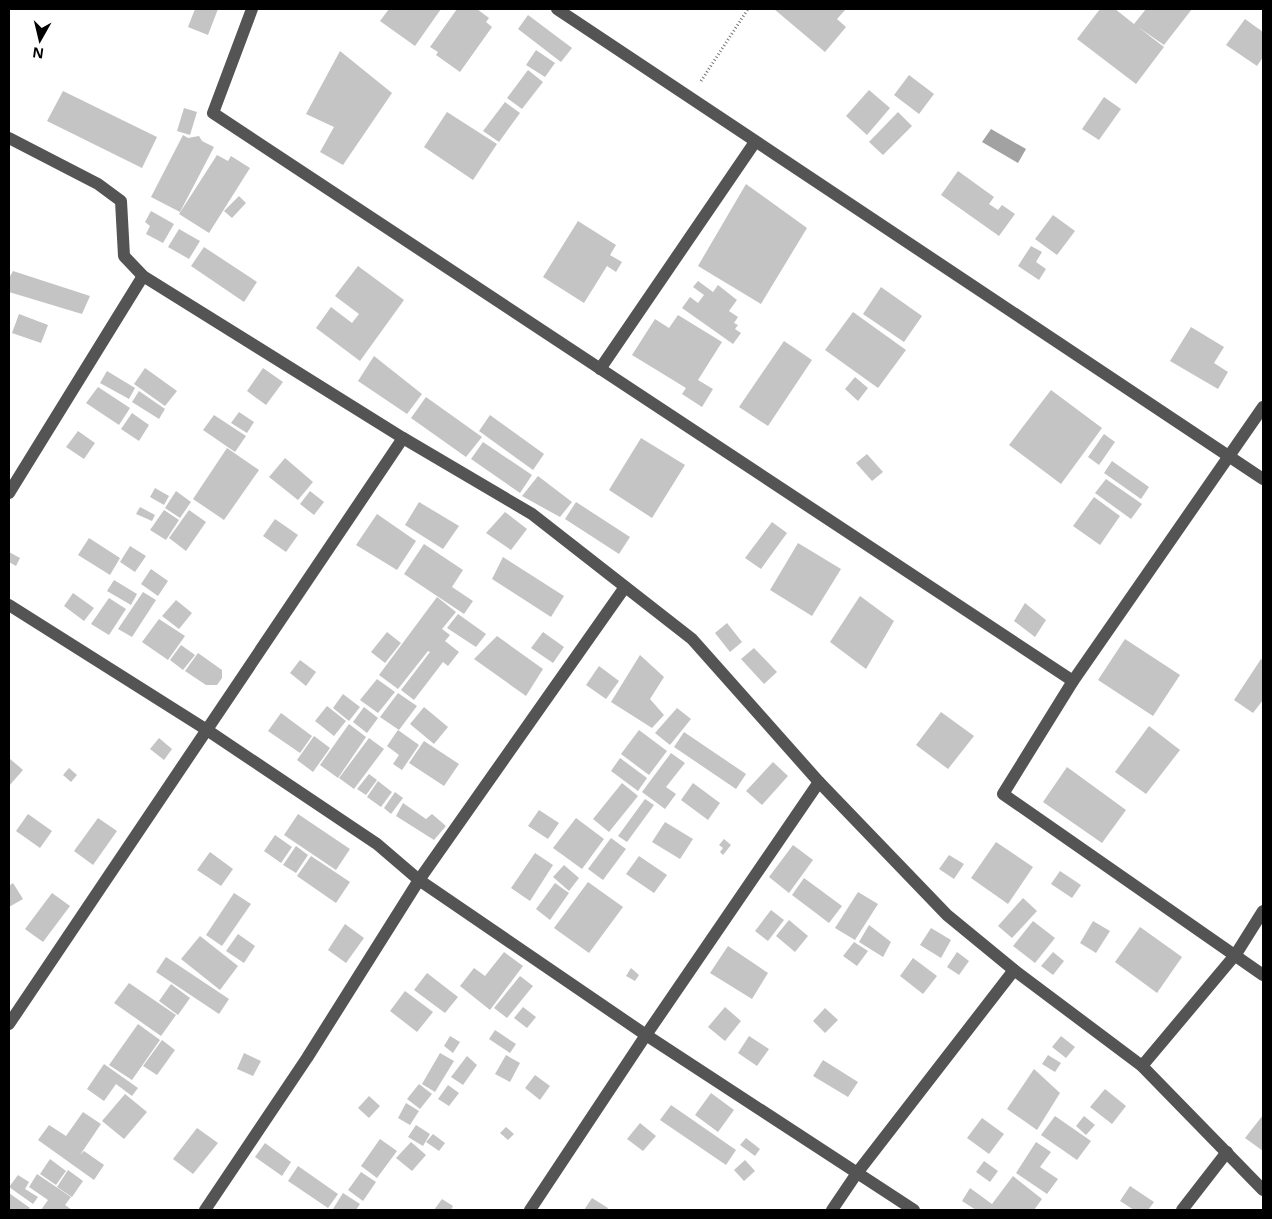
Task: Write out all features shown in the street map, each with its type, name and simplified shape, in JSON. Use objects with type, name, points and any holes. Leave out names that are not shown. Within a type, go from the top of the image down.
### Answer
[{"type":"street","points":[[252,9],[213,113],[1073,680]]},
{"type":"street","points":[[557,9],[1263,479]]},
{"type":"street","points":[[9,138],[98,184],[121,201],[124,256],[143,276],[403,438],[532,514],[692,639],[819,782],[947,915],[1014,970],[1142,1066],[1263,1190]]},
{"type":"street","points":[[600,369],[756,142]]},
{"type":"street","points":[[9,492],[143,276]]},
{"type":"street","points":[[1263,406],[1073,680],[1003,794],[1236,954],[1263,975]]},
{"type":"street","points":[[9,1024],[403,438]]},
{"type":"street","points":[[205,1210],[307,1058],[419,880],[625,587]]},
{"type":"street","points":[[9,605],[207,730],[377,844],[419,880],[646,1035],[914,1210]]},
{"type":"street","points":[[530,1210],[646,1035],[819,782]]},
{"type":"street","points":[[1142,1066],[1236,954],[1263,912]]},
{"type":"street","points":[[832,1210],[856,1173],[1014,970]]},
{"type":"street","points":[[1182,1210],[1228,1152]]},
{"type":"path","points":[[690,98],[748,9]]},
{"type":"shaded area","points":[[991,129],[1026,149],[1018,163],[982,142]]},
{"type":"building","points":[[195,9],[218,9],[208,35],[188,27]]},
{"type":"building","points":[[389,9],[441,9],[415,46],[380,21]]},
{"type":"building","points":[[457,9],[477,9],[489,18],[486,22],[492,27],[460,72],[436,55],[438,52],[430,47]]},
{"type":"building","points":[[774,9],[846,9],[837,19],[846,27],[825,52]]},
{"type":"building","points":[[1100,9],[1115,9],[1134,24],[1146,9],[1192,9],[1164,45],[1138,27],[1164,47],[1136,84],[1077,39]]},
{"type":"building","points":[[528,15],[572,48],[561,62],[518,29]]},
{"type":"building","points":[[1245,19],[1263,32],[1263,57],[1257,66],[1226,45]]},
{"type":"building","points":[[536,50],[555,63],[545,77],[526,65]]},
{"type":"building","points":[[340,51],[392,93],[343,165],[320,152],[334,127],[306,114]]},
{"type":"building","points":[[528,70],[543,82],[522,109],[507,98]]},
{"type":"building","points":[[909,75],[934,94],[919,114],[894,95]]},
{"type":"building","points":[[869,90],[890,108],[867,135],[846,116]]},
{"type":"building","points":[[63,91],[157,137],[142,168],[47,121]]},
{"type":"building","points":[[1104,97],[1121,109],[1099,140],[1082,129]]},
{"type":"building","points":[[505,102],[520,113],[499,142],[483,131]]},
{"type":"building","points":[[184,108],[197,112],[190,135],[177,131]]},
{"type":"building","points":[[447,112],[497,144],[473,180],[424,147]]},
{"type":"building","points":[[898,112],[912,126],[883,155],[869,142]]},
{"type":"building","points":[[183,135],[188,138],[199,136],[202,141],[214,147],[180,212],[151,197]]},
{"type":"building","points":[[217,155],[228,161],[231,156],[250,168],[209,233],[179,214]]},
{"type":"building","points":[[958,171],[994,197],[989,204],[998,210],[1002,205],[1015,214],[999,236],[941,195]]},
{"type":"building","points":[[746,184],[807,228],[761,304],[698,266]]},
{"type":"building","points":[[239,196],[246,203],[232,218],[224,211]]},
{"type":"building","points":[[151,211],[174,224],[163,243],[146,234],[150,226],[145,222]]},
{"type":"building","points":[[1053,215],[1075,231],[1057,255],[1035,239]]},
{"type":"building","points":[[578,221],[616,245],[610,255],[622,262],[616,272],[607,266],[584,303],[543,277]]},
{"type":"building","points":[[179,229],[200,241],[189,259],[168,247]]},
{"type":"building","points":[[1031,246],[1042,252],[1036,262],[1046,269],[1039,280],[1018,266]]},
{"type":"building","points":[[204,247],[257,282],[244,302],[191,266]]},
{"type":"building","points":[[358,266],[404,300],[360,361],[316,328],[331,307],[352,323],[359,314],[335,296]]},
{"type":"building","points":[[13,271],[90,296],[82,314],[9,292],[9,278]]},
{"type":"building","points":[[698,281],[713,292],[718,285],[737,300],[729,311],[738,317],[734,323],[738,325],[735,329],[741,333],[733,344],[682,308],[690,297],[698,303],[704,295],[693,287]]},
{"type":"building","points":[[881,287],[922,316],[904,342],[863,314]]},
{"type":"building","points":[[853,312],[906,350],[878,388],[825,350]]},
{"type":"building","points":[[19,314],[48,325],[41,343],[12,333]]},
{"type":"building","points":[[678,315],[722,342],[698,380],[713,389],[702,407],[682,394],[686,388],[632,355],[655,319],[669,328]]},
{"type":"building","points":[[1191,327],[1224,347],[1214,363],[1228,372],[1218,389],[1170,361]]},
{"type":"building","points":[[784,341],[812,360],[768,426],[739,407]]},
{"type":"building","points":[[374,356],[422,394],[407,414],[358,381]]},
{"type":"building","points":[[145,368],[177,391],[165,406],[134,384]]},
{"type":"building","points":[[263,368],[283,382],[266,405],[247,391]]},
{"type":"building","points":[[107,371],[135,388],[129,399],[100,383]]},
{"type":"building","points":[[855,377],[868,388],[858,401],[845,389]]},
{"type":"building","points":[[98,387],[130,408],[119,425],[86,403]]},
{"type":"building","points":[[1051,390],[1102,428],[1061,484],[1009,445]]},
{"type":"building","points":[[139,391],[165,409],[159,419],[132,402]]},
{"type":"building","points":[[426,397],[482,437],[466,457],[411,418]]},
{"type":"building","points":[[239,412],[254,422],[247,433],[231,423]]},
{"type":"building","points":[[132,413],[149,425],[139,441],[121,429]]},
{"type":"building","points":[[214,415],[246,436],[235,452],[203,430]]},
{"type":"building","points":[[490,415],[544,454],[533,470],[479,431]]},
{"type":"building","points":[[78,431],[95,443],[84,459],[66,447]]},
{"type":"building","points":[[1104,434],[1115,442],[1099,465],[1088,457]]},
{"type":"building","points":[[641,438],[685,465],[652,518],[609,490]]},
{"type":"building","points":[[483,442],[532,475],[520,493],[471,459]]},
{"type":"building","points":[[227,448],[259,470],[224,520],[193,499]]},
{"type":"building","points":[[867,454],[883,472],[872,481],[856,463]]},
{"type":"building","points":[[285,458],[313,482],[298,500],[269,477]]},
{"type":"building","points":[[1112,461],[1149,487],[1141,499],[1104,473]]},
{"type":"building","points":[[538,476],[572,502],[560,517],[522,496]]},
{"type":"building","points":[[1106,479],[1142,504],[1131,519],[1095,493]]},
{"type":"building","points":[[155,488],[169,496],[164,505],[150,497]]},
{"type":"building","points":[[176,491],[191,502],[180,518],[165,508]]},
{"type":"building","points":[[310,491],[324,502],[314,515],[300,504]]},
{"type":"building","points":[[1094,497],[1120,516],[1100,545],[1073,526]]},
{"type":"building","points":[[419,502],[459,526],[443,549],[405,525]]},
{"type":"building","points":[[576,502],[630,537],[619,554],[565,519]]},
{"type":"building","points":[[140,507],[155,515],[152,521],[136,514]]},
{"type":"building","points":[[164,510],[179,520],[166,540],[150,530]]},
{"type":"building","points":[[189,510],[206,522],[186,551],[169,538]]},
{"type":"building","points":[[505,512],[527,529],[511,550],[486,533]]},
{"type":"building","points":[[377,514],[416,541],[397,570],[356,545]]},
{"type":"building","points":[[275,519],[298,535],[286,552],[263,536]]},
{"type":"building","points":[[772,522],[787,533],[761,569],[745,558]]},
{"type":"building","points":[[89,538],[120,558],[110,575],[78,555]]},
{"type":"building","points":[[798,543],[841,569],[812,616],[770,590]]},
{"type":"building","points":[[424,544],[463,570],[452,587],[473,601],[464,614],[404,574]]},
{"type":"building","points":[[130,546],[146,556],[135,572],[120,562]]},
{"type":"building","points":[[9,552],[20,558],[16,566],[9,562]]},
{"type":"building","points":[[503,557],[564,596],[551,617],[492,579]]},
{"type":"building","points":[[151,569],[168,581],[158,596],[141,584]]},
{"type":"building","points":[[114,580],[137,594],[131,605],[107,591]]},
{"type":"building","points":[[143,592],[156,600],[132,637],[118,629]]},
{"type":"building","points":[[73,593],[94,608],[84,621],[64,606]]},
{"type":"building","points":[[860,596],[894,621],[866,669],[830,642]]},
{"type":"building","points":[[437,597],[456,612],[442,629],[450,635],[445,641],[459,652],[448,666],[443,662],[414,700],[401,690],[430,652],[428,651],[398,689],[379,675]]},
{"type":"building","points":[[109,598],[126,609],[109,635],[91,624]]},
{"type":"building","points":[[176,600],[192,613],[179,629],[162,616]]},
{"type":"building","points":[[1025,603],[1046,620],[1035,637],[1014,621]]},
{"type":"building","points":[[458,614],[486,634],[476,647],[447,628]]},
{"type":"building","points":[[159,619],[185,636],[168,660],[142,642]]},
{"type":"building","points":[[727,623],[742,642],[730,652],[715,633]]},
{"type":"building","points":[[387,632],[401,643],[385,663],[371,652]]},
{"type":"building","points":[[543,632],[564,647],[553,663],[531,648]]},
{"type":"building","points":[[497,636],[543,669],[526,696],[474,659]]},
{"type":"building","points":[[1125,639],[1180,675],[1153,716],[1098,680]]},
{"type":"building","points":[[181,645],[195,655],[183,670],[170,660]]},
{"type":"building","points":[[754,648],[777,672],[764,684],[741,659]]},
{"type":"building","points":[[198,653],[222,670],[222,678],[217,685],[206,685],[185,671]]},
{"type":"building","points":[[640,655],[664,677],[650,699],[664,715],[652,728],[611,702]]},
{"type":"building","points":[[1261,659],[1263,661],[1263,700],[1253,713],[1234,700]]},
{"type":"building","points":[[300,660],[316,672],[306,686],[290,673]]},
{"type":"building","points":[[599,666],[619,681],[606,699],[586,685]]},
{"type":"building","points":[[377,679],[395,692],[378,713],[360,700]]},
{"type":"building","points":[[398,693],[417,706],[399,730],[380,717]]},
{"type":"building","points":[[343,694],[360,707],[349,721],[333,708]]},
{"type":"building","points":[[327,706],[346,721],[334,736],[315,721]]},
{"type":"building","points":[[364,707],[378,718],[367,733],[353,722]]},
{"type":"building","points":[[424,707],[448,727],[434,744],[410,724]]},
{"type":"building","points":[[677,708],[691,719],[670,745],[655,733]]},
{"type":"building","points":[[941,712],[974,736],[948,769],[916,745]]},
{"type":"building","points":[[281,713],[312,736],[300,753],[268,731]]},
{"type":"building","points":[[349,724],[366,737],[338,778],[320,765]]},
{"type":"building","points":[[1149,726],[1180,750],[1146,794],[1115,772]]},
{"type":"building","points":[[398,730],[419,745],[402,770],[393,764],[399,755],[387,746]]},
{"type":"building","points":[[639,730],[667,751],[649,775],[621,754]]},
{"type":"building","points":[[684,732],[746,774],[736,789],[674,747]]},
{"type":"building","points":[[314,736],[330,748],[313,772],[297,760]]},
{"type":"building","points":[[159,738],[172,749],[164,760],[150,749]]},
{"type":"building","points":[[369,738],[384,749],[354,789],[339,778]]},
{"type":"building","points":[[424,741],[459,764],[444,786],[409,763]]},
{"type":"building","points":[[671,753],[685,763],[666,787],[676,794],[665,809],[642,792]]},
{"type":"building","points":[[9,758],[23,770],[9,786]]},
{"type":"building","points":[[620,758],[647,778],[638,791],[611,771]]},
{"type":"building","points":[[773,762],[788,776],[762,805],[746,791]]},
{"type":"building","points":[[1067,767],[1126,810],[1102,843],[1043,802]]},
{"type":"building","points":[[69,768],[77,775],[71,782],[63,775]]},
{"type":"building","points":[[369,774],[377,780],[366,795],[357,789]]},
{"type":"building","points":[[378,781],[392,792],[381,807],[367,797]]},
{"type":"building","points":[[622,783],[638,796],[609,832],[593,819]]},
{"type":"building","points":[[693,783],[720,803],[708,820],[681,800]]},
{"type":"building","points":[[395,792],[403,798],[391,814],[384,808]]},
{"type":"building","points":[[645,799],[654,805],[627,842],[618,836]]},
{"type":"building","points":[[403,803],[426,819],[432,814],[446,826],[434,840],[396,816]]},
{"type":"building","points":[[539,810],[559,823],[548,839],[528,826]]},
{"type":"building","points":[[28,814],[52,831],[40,848],[16,831]]},
{"type":"building","points":[[298,814],[350,849],[336,870],[284,835]]},
{"type":"building","points":[[98,818],[117,831],[93,865],[74,851]]},
{"type":"building","points":[[576,818],[604,839],[582,869],[553,848]]},
{"type":"building","points":[[665,822],[693,839],[680,859],[652,842]]},
{"type":"building","points":[[275,835],[292,847],[281,863],[264,851]]},
{"type":"building","points":[[611,838],[626,849],[603,880],[588,869]]},
{"type":"building","points":[[724,839],[731,845],[723,855],[720,852],[723,848],[719,845]]},
{"type":"building","points":[[996,842],[1033,867],[1008,904],[971,878]]},
{"type":"building","points":[[793,845],[813,860],[789,893],[769,877]]},
{"type":"building","points":[[296,846],[308,855],[296,873],[283,865]]},
{"type":"building","points":[[210,852],[233,869],[221,886],[197,870]]},
{"type":"building","points":[[535,853],[553,865],[530,901],[511,888]]},
{"type":"building","points":[[949,855],[964,864],[954,879],[939,869]]},
{"type":"building","points":[[311,856],[350,882],[336,903],[297,876]]},
{"type":"building","points":[[639,856],[667,875],[654,893],[626,874]]},
{"type":"building","points":[[564,865],[579,878],[569,891],[553,877]]},
{"type":"building","points":[[1060,871],[1081,885],[1072,898],[1051,884]]},
{"type":"building","points":[[804,878],[842,906],[829,923],[792,895]]},
{"type":"building","points":[[588,882],[623,907],[589,953],[554,928]]},
{"type":"building","points":[[13,883],[23,899],[9,907],[9,886]]},
{"type":"building","points":[[555,883],[569,893],[550,920],[536,909]]},
{"type":"building","points":[[858,892],[878,904],[855,940],[835,928]]},
{"type":"building","points":[[52,893],[70,906],[43,942],[25,929]]},
{"type":"building","points":[[234,893],[251,904],[222,946],[206,935]]},
{"type":"building","points":[[1023,898],[1037,911],[1012,938],[998,926]]},
{"type":"building","points":[[771,910],[784,920],[768,941],[755,931]]},
{"type":"building","points":[[789,920],[808,936],[795,952],[776,936]]},
{"type":"building","points":[[1033,921],[1055,938],[1035,963],[1013,946]]},
{"type":"building","points":[[1093,921],[1110,931],[1096,953],[1080,943]]},
{"type":"building","points":[[345,924],[364,938],[346,963],[328,950]]},
{"type":"building","points":[[869,925],[891,942],[883,957],[859,942]]},
{"type":"building","points":[[1140,927],[1182,957],[1157,993],[1115,962]]},
{"type":"building","points":[[931,928],[951,940],[941,958],[920,945]]},
{"type":"building","points":[[238,934],[255,946],[244,963],[226,951]]},
{"type":"building","points":[[200,936],[238,966],[220,990],[181,959]]},
{"type":"building","points":[[854,942],[868,951],[857,966],[843,956]]},
{"type":"building","points":[[728,946],[768,973],[752,999],[710,973]]},
{"type":"building","points":[[504,952],[523,966],[490,1010],[460,986],[474,968],[485,976]]},
{"type":"building","points":[[957,952],[969,961],[959,975],[947,967]]},
{"type":"building","points":[[1053,952],[1064,961],[1053,975],[1041,966]]},
{"type":"building","points":[[166,957],[229,999],[219,1014],[156,972]]},
{"type":"building","points":[[913,958],[937,976],[923,994],[900,976]]},
{"type":"building","points":[[631,968],[639,975],[635,981],[626,976]]},
{"type":"building","points":[[427,973],[458,997],[445,1013],[414,990]]},
{"type":"building","points":[[520,976],[533,986],[507,1018],[494,1008]]},
{"type":"building","points":[[129,983],[176,1015],[161,1036],[114,1003]]},
{"type":"building","points":[[171,984],[190,998],[178,1015],[159,1001]]},
{"type":"building","points":[[405,991],[433,1012],[417,1032],[390,1011]]},
{"type":"building","points":[[523,1007],[536,1017],[527,1028],[514,1018]]},
{"type":"building","points":[[725,1007],[741,1021],[725,1041],[708,1027]]},
{"type":"building","points":[[825,1008],[838,1020],[825,1033],[813,1021]]},
{"type":"building","points":[[138,1024],[160,1040],[132,1080],[109,1065]]},
{"type":"building","points":[[495,1030],[516,1044],[510,1053],[489,1039]]},
{"type":"building","points":[[450,1036],[460,1042],[453,1053],[444,1046]]},
{"type":"building","points":[[749,1036],[769,1049],[757,1066],[738,1053]]},
{"type":"building","points":[[1061,1036],[1075,1047],[1066,1058],[1052,1047]]},
{"type":"building","points":[[162,1040],[175,1050],[157,1075],[143,1066]]},
{"type":"building","points":[[244,1053],[261,1061],[253,1076],[237,1069]]},
{"type":"building","points":[[440,1053],[454,1061],[435,1092],[422,1084]]},
{"type":"building","points":[[506,1055],[520,1063],[510,1082],[495,1074]]},
{"type":"building","points":[[1048,1055],[1061,1063],[1055,1072],[1042,1064]]},
{"type":"building","points":[[467,1056],[477,1065],[463,1085],[451,1077]]},
{"type":"building","points":[[823,1060],[858,1082],[848,1097],[813,1076]]},
{"type":"building","points":[[104,1064],[138,1088],[132,1096],[116,1084],[104,1101],[87,1089]]},
{"type":"building","points":[[1034,1069],[1060,1093],[1037,1130],[1007,1109]]},
{"type":"building","points":[[535,1075],[550,1086],[540,1100],[525,1088]]},
{"type":"building","points":[[419,1084],[432,1094],[420,1109],[407,1099]]},
{"type":"building","points":[[448,1085],[459,1093],[449,1106],[438,1099]]},
{"type":"building","points":[[1105,1089],[1126,1106],[1112,1124],[1090,1107]]},
{"type":"building","points":[[711,1093],[734,1110],[718,1132],[695,1115]]},
{"type":"building","points":[[125,1094],[147,1112],[124,1139],[102,1121]]},
{"type":"building","points":[[369,1096],[380,1106],[369,1118],[358,1108]]},
{"type":"building","points":[[406,1103],[419,1111],[410,1125],[398,1118]]},
{"type":"building","points":[[671,1105],[736,1150],[726,1165],[660,1120]]},
{"type":"building","points":[[83,1112],[101,1124],[80,1155],[84,1151],[104,1165],[94,1180],[38,1140],[49,1125],[66,1136]]},
{"type":"building","points":[[1263,1115],[1263,1151],[1245,1138]]},
{"type":"building","points":[[1055,1116],[1091,1141],[1077,1160],[1041,1135]]},
{"type":"building","points":[[1084,1116],[1095,1125],[1086,1135],[1076,1126]]},
{"type":"building","points":[[982,1118],[1004,1134],[989,1154],[967,1138]]},
{"type":"building","points":[[640,1123],[656,1136],[643,1151],[627,1139]]},
{"type":"building","points":[[416,1125],[430,1134],[423,1146],[408,1137]]},
{"type":"building","points":[[506,1127],[514,1134],[508,1140],[500,1133]]},
{"type":"building","points":[[197,1128],[218,1143],[193,1174],[173,1159]]},
{"type":"building","points":[[433,1134],[445,1143],[439,1151],[426,1142]]},
{"type":"building","points":[[746,1138],[760,1149],[755,1156],[740,1145]]},
{"type":"building","points":[[380,1139],[397,1151],[377,1178],[361,1166]]},
{"type":"building","points":[[411,1142],[426,1155],[412,1171],[396,1158]]},
{"type":"building","points":[[1036,1142],[1051,1152],[1040,1167],[1058,1179],[1047,1194],[1016,1173]]},
{"type":"building","points":[[265,1143],[291,1162],[282,1176],[255,1157]]},
{"type":"building","points":[[50,1159],[66,1171],[56,1185],[40,1174]]},
{"type":"building","points":[[745,1160],[755,1171],[744,1181],[734,1170]]},
{"type":"building","points":[[984,1161],[998,1171],[990,1182],[976,1172]]},
{"type":"building","points":[[298,1166],[338,1194],[328,1208],[288,1181]]},
{"type":"building","points":[[68,1170],[83,1181],[72,1197],[57,1187]]},
{"type":"building","points":[[361,1172],[376,1182],[363,1201],[348,1190]]},
{"type":"building","points":[[37,1174],[71,1197],[65,1205],[72,1210],[41,1210],[48,1200],[29,1187]]},
{"type":"building","points":[[18,1175],[29,1182],[25,1189],[38,1197],[33,1204],[9,1187]]},
{"type":"building","points":[[1013,1176],[1042,1199],[1034,1210],[976,1210],[962,1201],[970,1188],[992,1204]]},
{"type":"building","points":[[1130,1186],[1154,1202],[1148,1210],[1134,1210],[1120,1201]]},
{"type":"building","points":[[9,1193],[30,1208],[28,1210],[9,1210]]},
{"type":"building","points":[[343,1193],[360,1204],[356,1210],[333,1209]]},
{"type":"building","points":[[592,1198],[608,1208],[607,1210],[584,1210]]},
{"type":"building","points":[[442,1199],[453,1206],[451,1210],[434,1210]]}]
